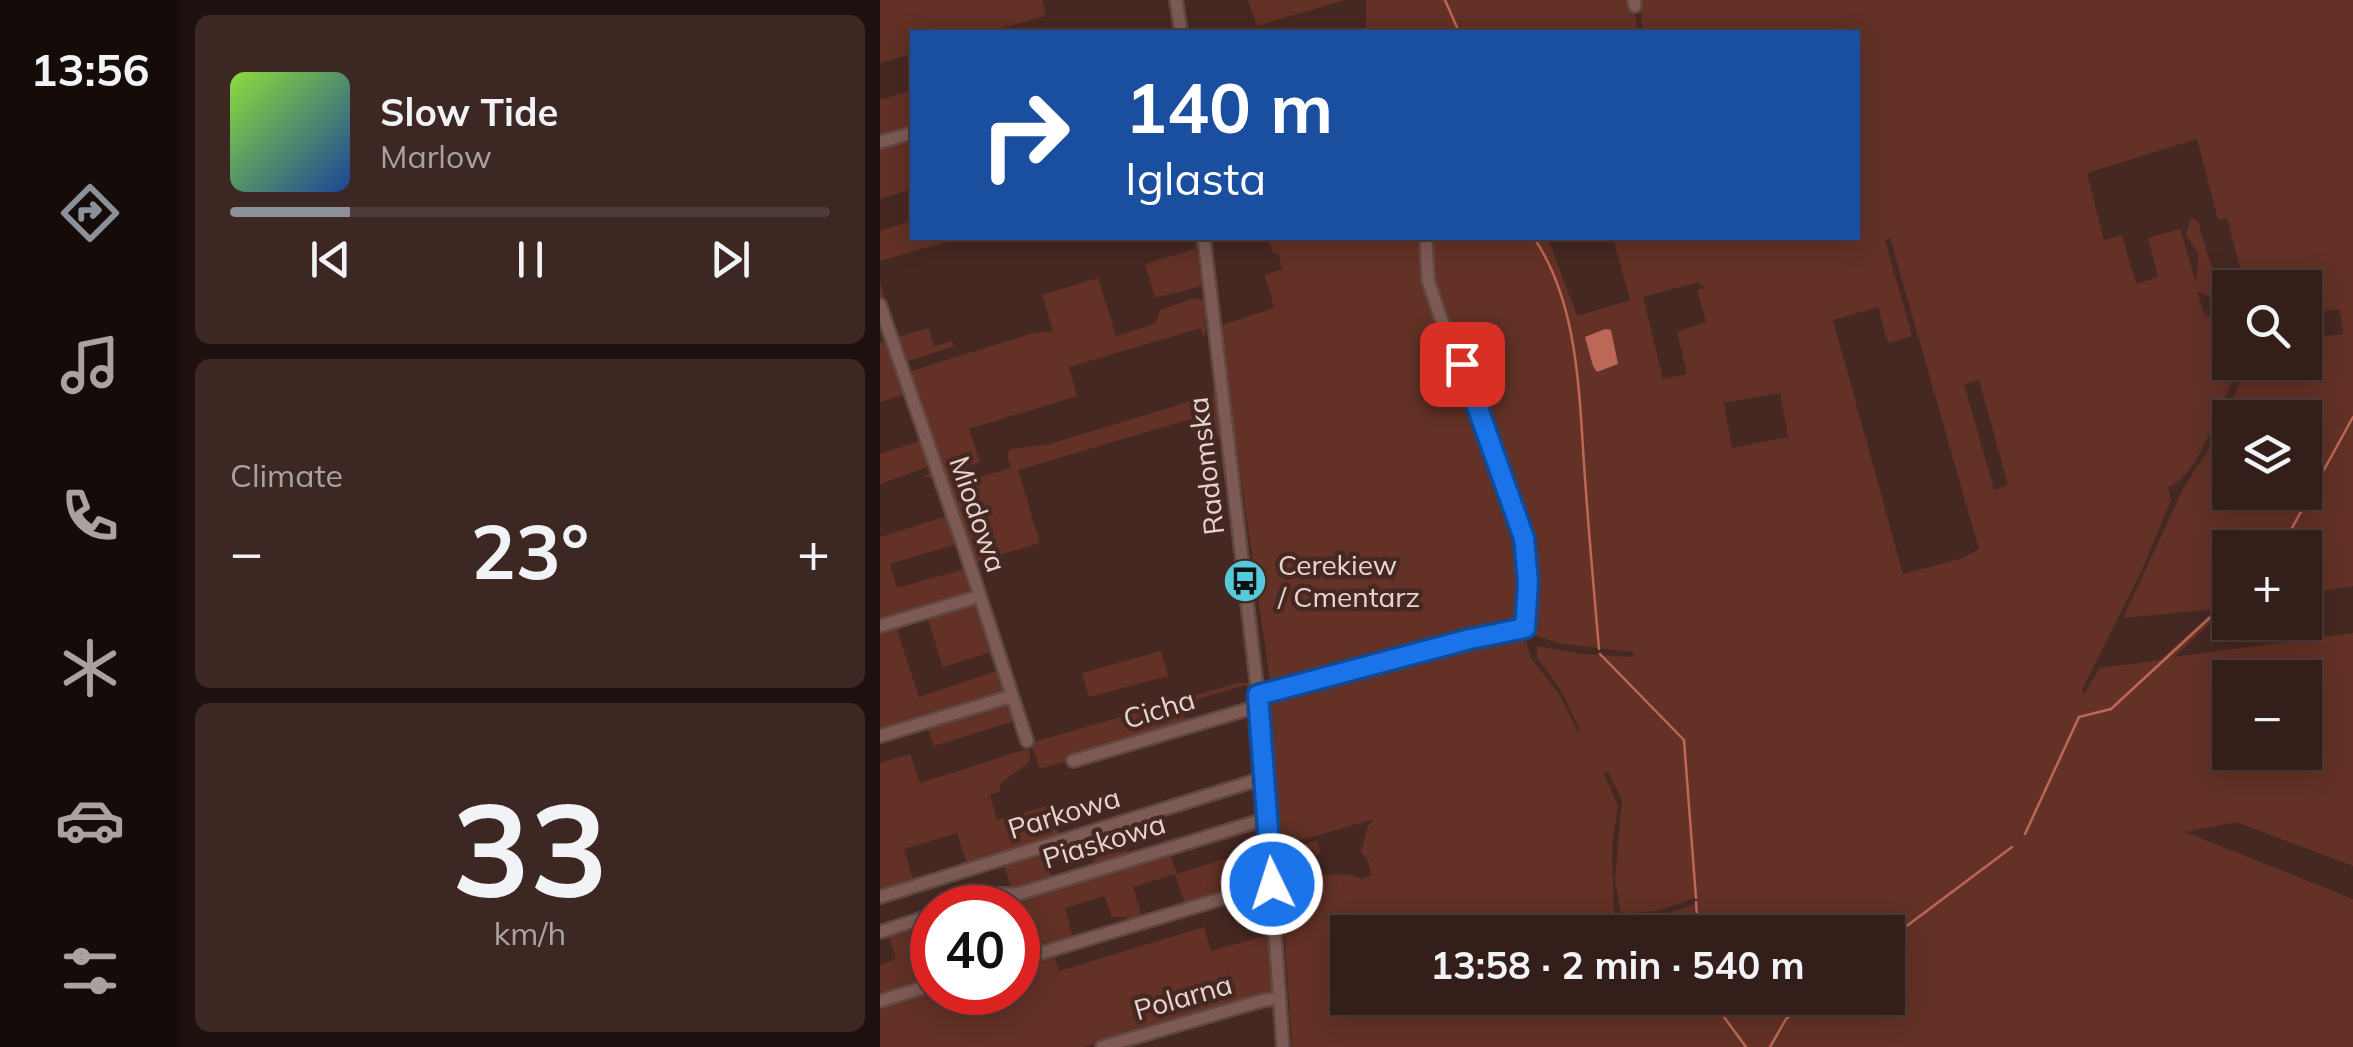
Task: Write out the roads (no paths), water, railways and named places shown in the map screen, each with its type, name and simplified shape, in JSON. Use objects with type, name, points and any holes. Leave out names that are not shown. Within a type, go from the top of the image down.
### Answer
[{"type":"street","points":[[1176,0],[1180,30]]},
{"type":"street","points":[[880,142],[910,134]]},
{"type":"street","name":"Radomska","points":[[1204,240],[1259,700],[1283,1047]]},
{"type":"street","name":"Cicha","points":[[1073,761],[1259,700],[1470,639],[1525,628],[1528,582],[1524,538],[1486,425],[1436,306],[1428,280],[1426,240]]},
{"type":"street","name":"Miodowa","points":[[880,304],[1027,741]]},
{"type":"street","points":[[880,626],[980,596]]},
{"type":"street","points":[[880,736],[1012,696]]},
{"type":"street","name":"Parkowa","points":[[880,896],[1264,778]]},
{"type":"street","name":"Piaskowa","points":[[1040,887],[1266,819]]},
{"type":"street","points":[[1040,953],[1272,884]]},
{"type":"street","points":[[880,932],[910,922]]},
{"type":"street","points":[[880,1001],[910,992]]},
{"type":"street","name":"Polarna","points":[[1102,1047],[1280,998]]},
{"type":"waterway","points":[[1445,0],[1458,30]]},
{"type":"waterway","points":[[1535,240],[1561,293],[1574,354],[1599,649]]},
{"type":"waterway","points":[[2291,530],[2353,417]]},
{"type":"waterway","points":[[2025,834],[2079,717],[2111,709],[2212,616]]},
{"type":"waterway","points":[[1600,654],[1684,740],[1696,898]]},
{"type":"waterway","points":[[1905,927],[2012,847]]},
{"type":"waterway","points":[[1696,902],[1697,915]]},
{"type":"waterway","points":[[1722,1015],[1746,1047]]},
{"type":"waterway","points":[[1770,1047],[1791,1015]]},
{"type":"place","name":"Cerekiew / Cmentarz","points":[[1245,581]]}]
